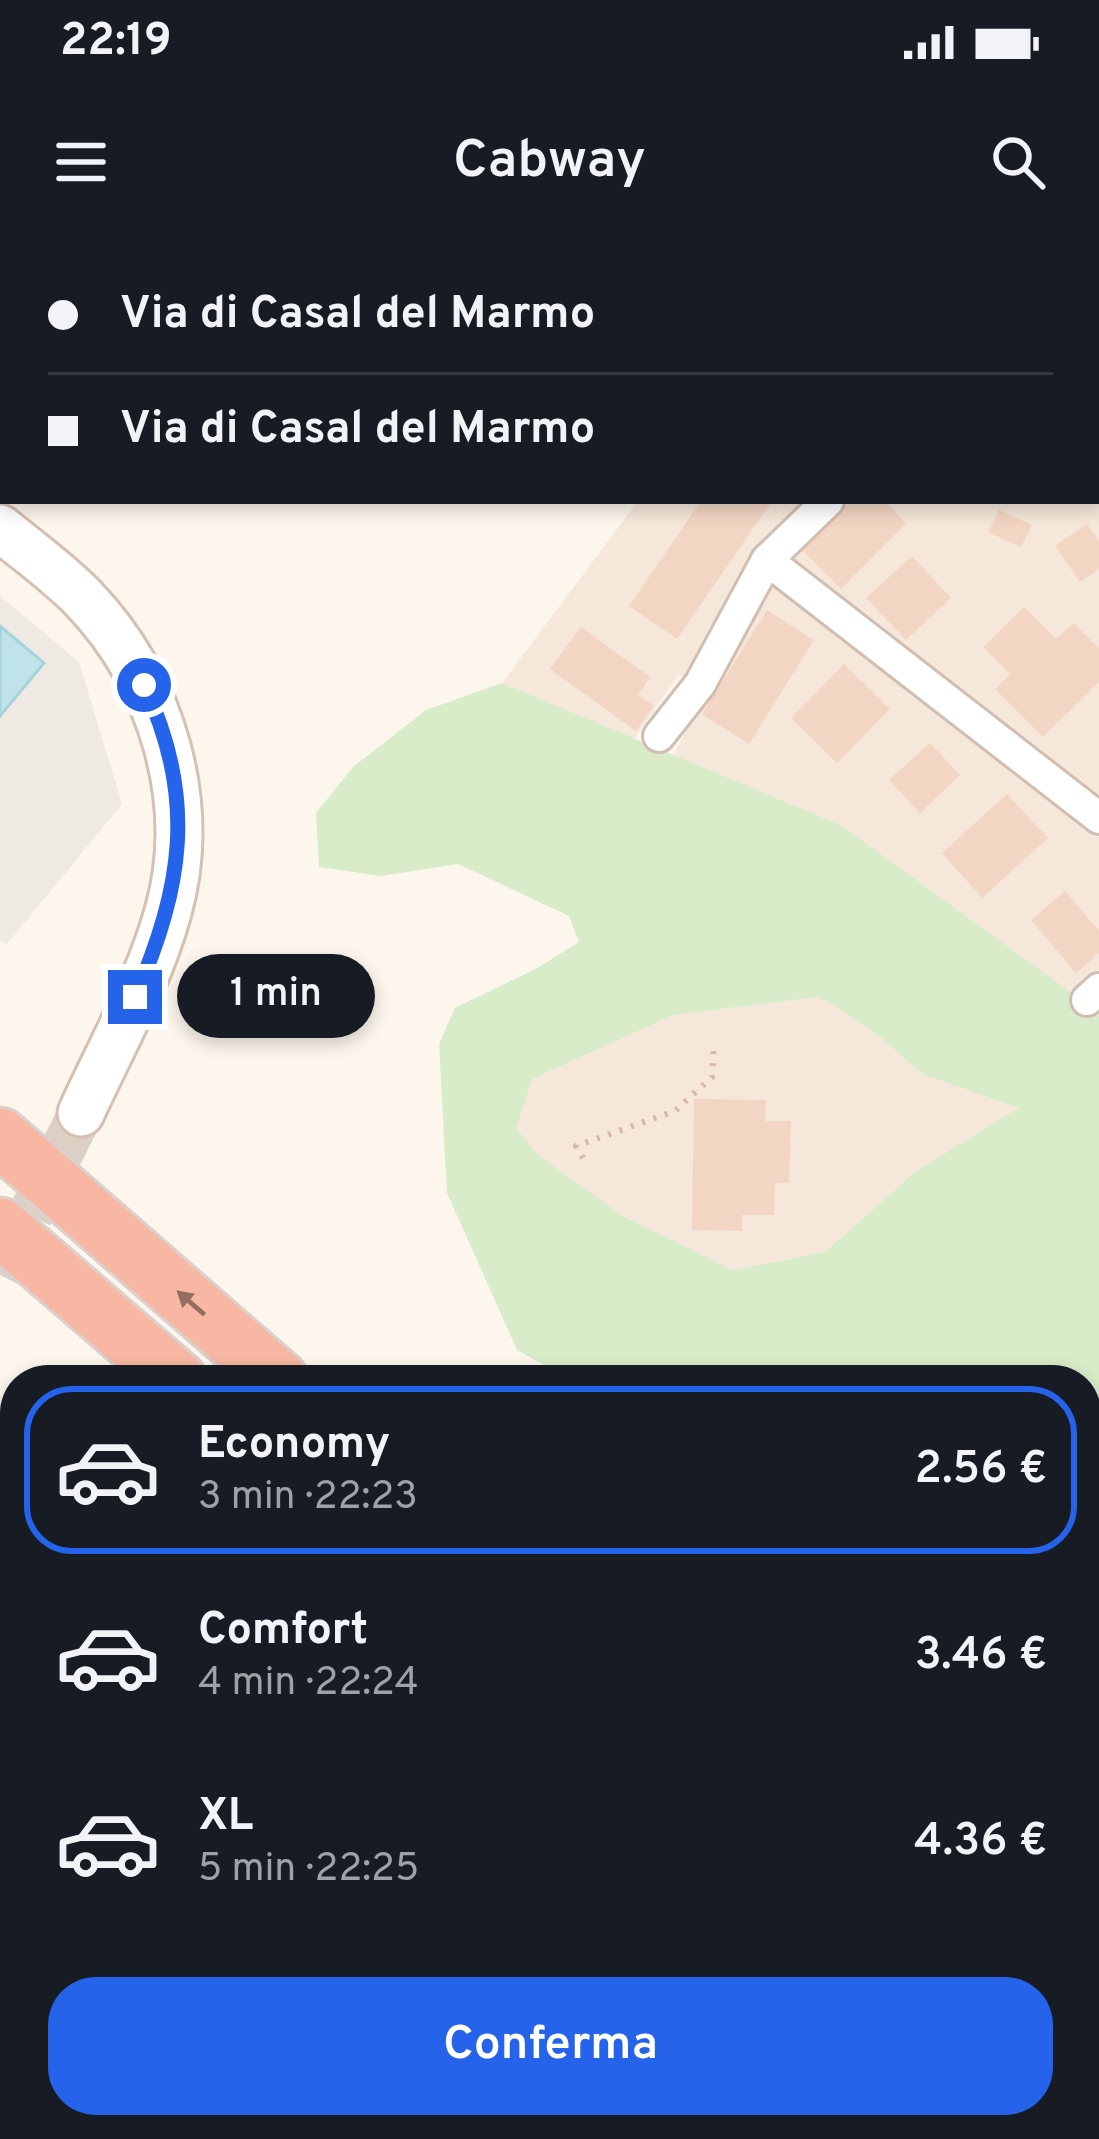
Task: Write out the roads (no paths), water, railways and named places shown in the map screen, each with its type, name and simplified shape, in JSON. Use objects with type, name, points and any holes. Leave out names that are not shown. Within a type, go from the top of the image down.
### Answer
[{"type":"highway","points":[[0,1137],[262,1365]]},
{"type":"highway","points":[[0,1227],[160,1365]]},
{"type":"main road","points":[[0,528],[82,598],[117,640],[154,708],[175,786],[177,848],[168,911],[81,1113]]},
{"type":"street","points":[[659,736],[700,684],[767,560],[825,504]]},
{"type":"street","points":[[767,560],[1099,818]]},
{"type":"water","points":[[0,626],[44,663],[0,716]]},
{"type":"tunnel","points":[[0,1275],[81,1113]]}]
